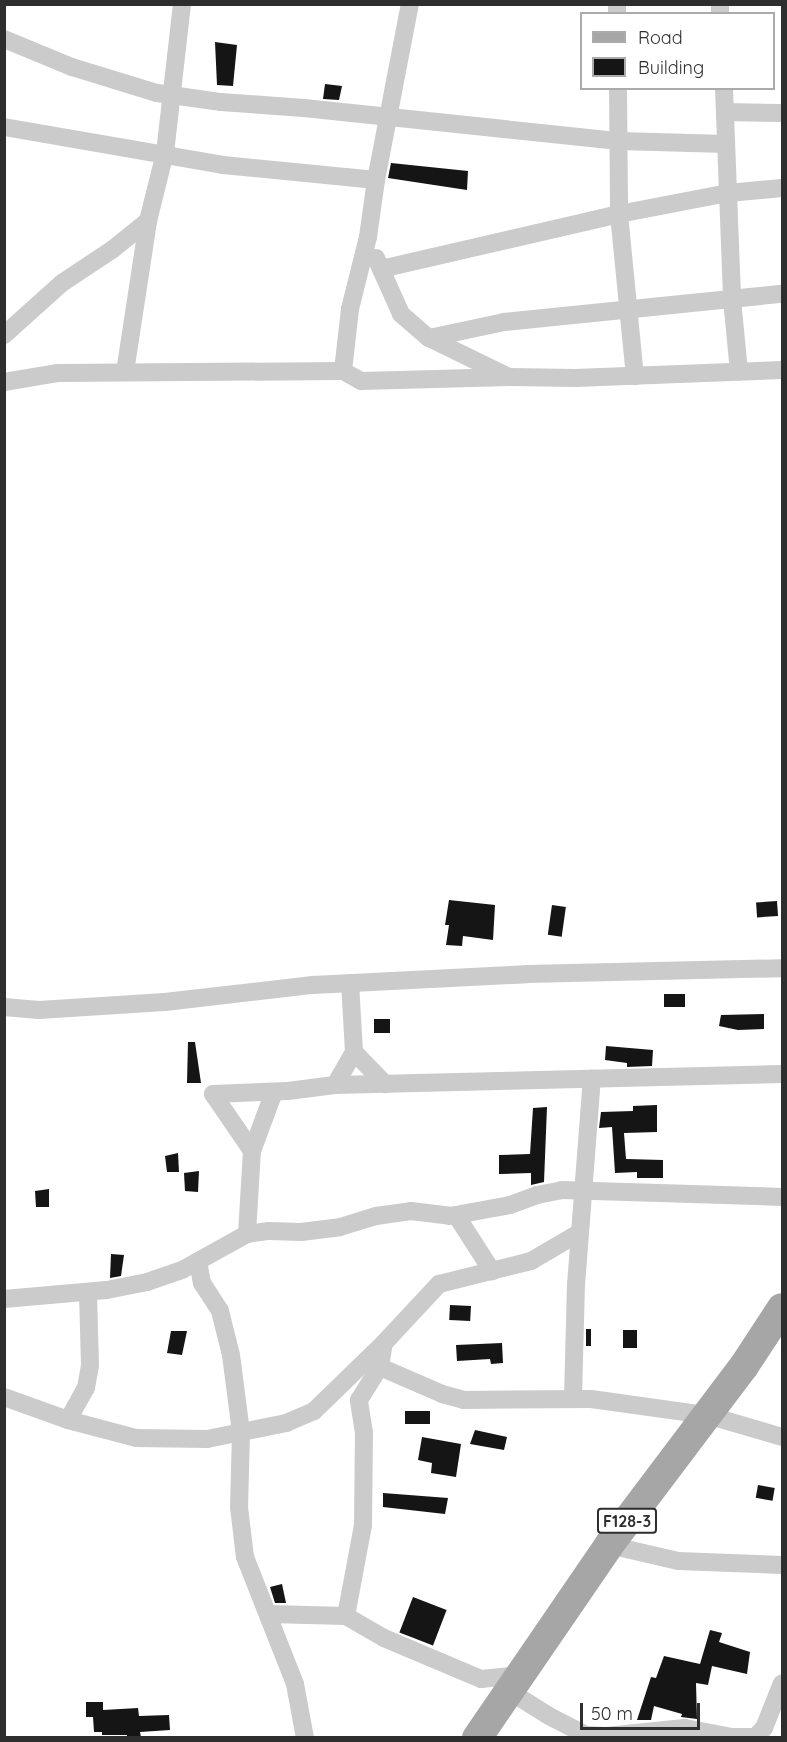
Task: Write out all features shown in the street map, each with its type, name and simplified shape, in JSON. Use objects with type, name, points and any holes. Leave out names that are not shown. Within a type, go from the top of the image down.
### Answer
[{"type":"main road","name":"F128-3","points":[[477,1737],[609,1545],[707,1415],[783,1308]]},
{"type":"street","points":[[125,372],[148,221],[165,153],[182,4]]},
{"type":"street","points":[[343,371],[350,309],[368,237],[376,180],[410,4]]},
{"type":"street","points":[[4,39],[72,67],[173,95],[221,102],[389,116],[619,141],[726,144]]},
{"type":"street","points":[[618,90],[619,214],[635,376]]},
{"type":"street","points":[[724,90],[732,299],[739,372]]},
{"type":"street","points":[[725,112],[783,113]]},
{"type":"street","points":[[4,127],[165,153],[223,165],[376,180]]},
{"type":"street","points":[[381,269],[619,214],[728,193],[783,188]]},
{"type":"street","points":[[4,335],[62,283],[148,221]]},
{"type":"street","points":[[368,237],[401,314],[429,338],[510,377]]},
{"type":"street","points":[[429,338],[504,322],[783,294]]},
{"type":"street","points":[[4,382],[58,373],[343,371],[361,381],[635,376],[783,370]]},
{"type":"street","points":[[4,1008],[39,1010],[165,1002],[350,983],[527,974],[783,968]]},
{"type":"street","points":[[335,1085],[354,1052],[350,983]]},
{"type":"street","points":[[354,1052],[384,1084]]},
{"type":"street","points":[[252,1151],[213,1094],[274,1092],[335,1085],[783,1074]]},
{"type":"street","points":[[573,1398],[579,1233],[591,1079]]},
{"type":"street","points":[[247,1234],[252,1151],[274,1092]]},
{"type":"street","points":[[4,1299],[88,1292],[147,1282],[198,1261],[247,1234],[269,1231],[300,1232],[340,1227],[376,1216],[411,1211],[456,1215],[510,1205],[554,1192],[783,1197]]},
{"type":"street","points":[[456,1215],[492,1271]]},
{"type":"street","points":[[4,1397],[68,1420],[136,1438],[207,1439],[286,1424],[314,1411],[384,1343],[439,1284],[531,1261],[579,1233]]},
{"type":"street","points":[[198,1261],[202,1282],[220,1311],[231,1354],[241,1432],[239,1507],[245,1557],[295,1684],[304,1737]]},
{"type":"street","points":[[68,1420],[86,1388],[90,1365],[88,1292]]},
{"type":"street","points":[[346,1616],[363,1525],[364,1444],[359,1400],[380,1367],[384,1343]]},
{"type":"street","points":[[380,1367],[442,1394],[464,1400],[573,1398],[707,1415],[783,1437]]},
{"type":"street","points":[[609,1545],[678,1560],[783,1566]]},
{"type":"street","points":[[269,1614],[346,1616],[384,1638],[481,1679],[514,1683],[549,1716],[586,1735],[606,1736],[685,1728],[732,1737],[755,1737],[764,1728],[783,1683]]},
{"type":"building","points":[[215,42],[237,45],[233,86],[217,85]]},
{"type":"building","points":[[325,84],[342,86],[339,100],[323,99]]},
{"type":"building","points":[[391,163],[468,171],[467,190],[388,178]]},
{"type":"building","points":[[449,900],[495,905],[493,940],[463,936],[462,946],[446,945],[449,925],[445,925]]},
{"type":"building","points":[[777,901],[778,916],[757,917],[756,902]]},
{"type":"building","points":[[552,905],[566,907],[562,937],[548,935]]},
{"type":"building","points":[[664,994],[685,994],[685,1007],[664,1007]]},
{"type":"building","points":[[764,1014],[764,1029],[738,1030],[719,1026],[721,1015]]},
{"type":"building","points":[[374,1019],[390,1019],[390,1033],[374,1033]]},
{"type":"building","points":[[188,1042],[195,1042],[201,1083],[187,1083]]},
{"type":"building","points":[[606,1046],[653,1050],[652,1066],[627,1067],[627,1063],[605,1060]]},
{"type":"building","points":[[657,1105],[657,1132],[624,1133],[626,1159],[663,1160],[663,1178],[637,1178],[637,1172],[615,1173],[612,1127],[599,1128],[601,1112],[633,1111],[633,1106]]},
{"type":"building","points":[[547,1107],[544,1182],[531,1185],[531,1173],[499,1174],[499,1155],[530,1154],[533,1108]]},
{"type":"building","points":[[178,1153],[179,1172],[167,1172],[165,1156]]},
{"type":"building","points":[[199,1171],[198,1192],[185,1191],[184,1173]]},
{"type":"building","points":[[49,1189],[49,1207],[36,1207],[35,1191]]},
{"type":"building","points":[[111,1254],[124,1255],[121,1276],[110,1278]]},
{"type":"building","points":[[450,1305],[471,1306],[470,1321],[449,1320]]},
{"type":"building","points":[[586,1329],[591,1329],[591,1346],[586,1346]]},
{"type":"building","points":[[623,1330],[637,1330],[637,1348],[623,1348]]},
{"type":"building","points":[[171,1331],[187,1331],[182,1355],[167,1353]]},
{"type":"building","points":[[502,1343],[503,1363],[491,1364],[490,1359],[457,1361],[456,1345]]},
{"type":"building","points":[[405,1411],[430,1411],[430,1424],[405,1424]]},
{"type":"building","points":[[475,1430],[507,1437],[504,1450],[470,1444]]},
{"type":"building","points":[[422,1437],[461,1444],[456,1477],[431,1473],[432,1463],[418,1460]]},
{"type":"building","points":[[758,1485],[775,1488],[772,1501],[756,1498]]},
{"type":"building","points":[[383,1493],[448,1498],[445,1514],[383,1507]]},
{"type":"building","points":[[282,1584],[286,1603],[275,1603],[270,1587]]},
{"type":"building","points":[[413,1597],[447,1610],[433,1645],[399,1632]]},
{"type":"building","points":[[710,1630],[722,1633],[719,1642],[750,1652],[747,1674],[712,1666],[708,1685],[696,1683],[697,1719],[681,1717],[682,1714],[654,1706],[651,1720],[637,1720],[651,1677],[656,1678],[664,1656],[700,1664]]},
{"type":"building","points":[[86,1702],[103,1702],[103,1710],[138,1708],[139,1716],[169,1715],[170,1730],[140,1732],[141,1737],[102,1735],[102,1732],[94,1732],[93,1717],[86,1717]]}]
